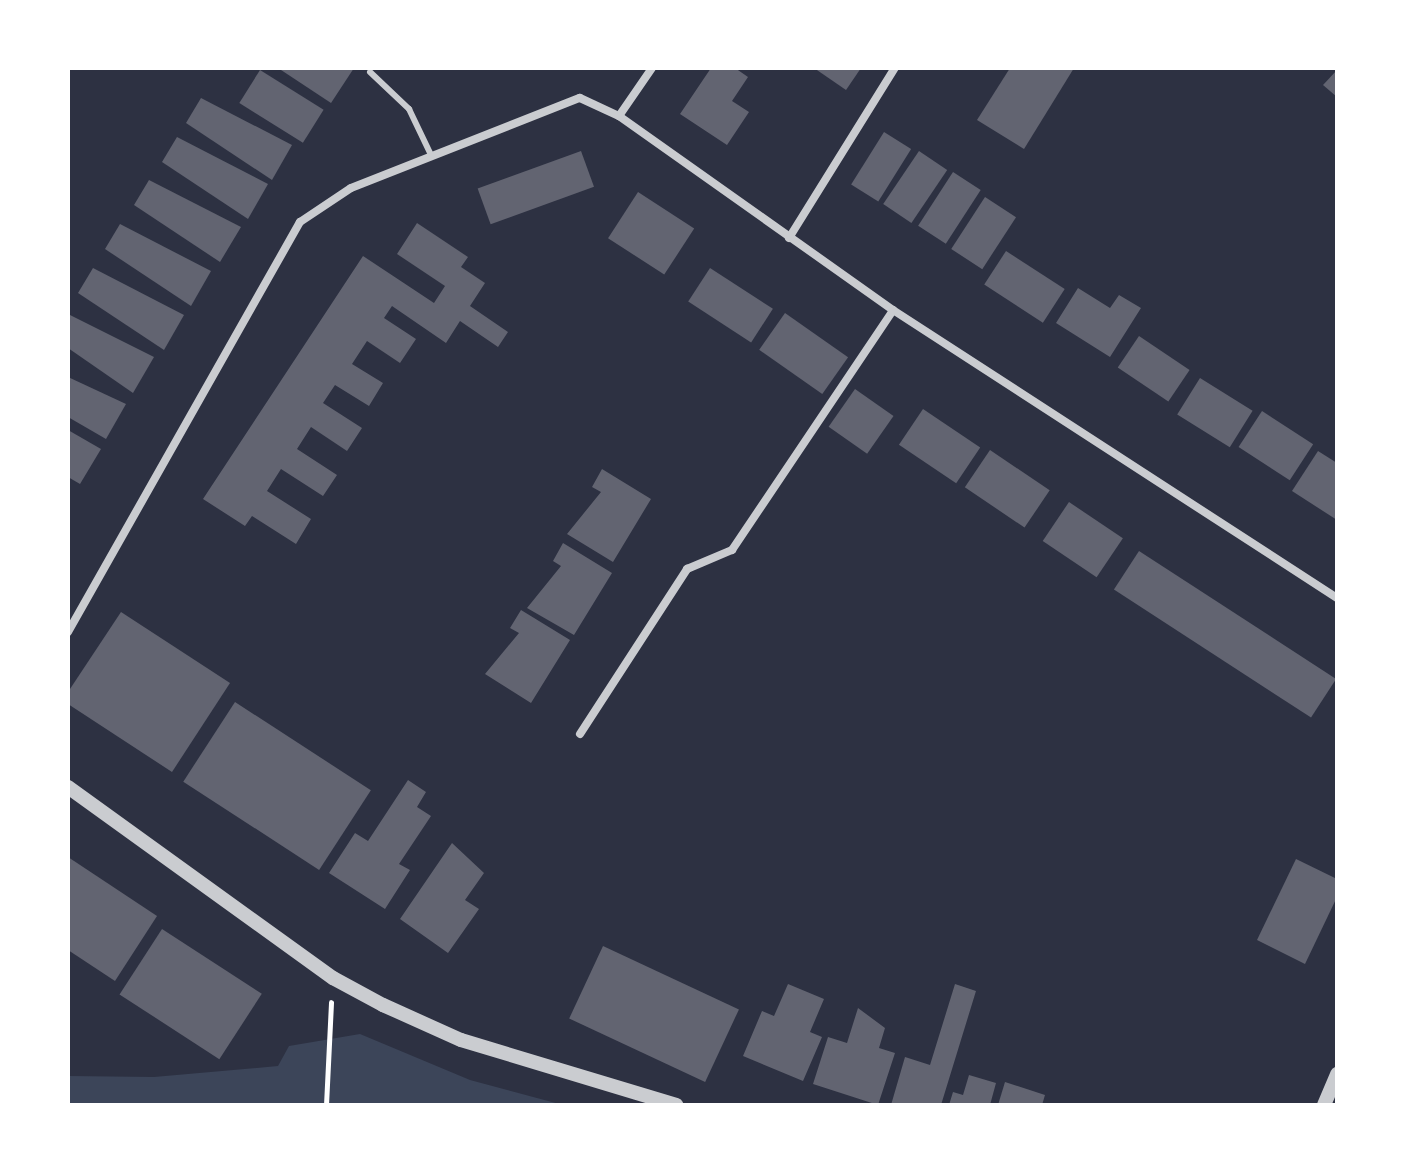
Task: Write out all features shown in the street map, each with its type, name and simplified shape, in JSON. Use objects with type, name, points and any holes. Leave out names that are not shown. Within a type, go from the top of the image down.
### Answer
[{"type":"street","points":[[619,116],[652,68]]},
{"type":"street","points":[[789,238],[895,68]]},
{"type":"street","points":[[68,632],[300,222],[351,188],[580,98],[619,116],[893,310],[1337,598]]},
{"type":"street","points":[[580,734],[687,569],[732,550],[893,310]]},
{"type":"street","points":[[68,787],[333,978],[461,1040],[676,1105]]},
{"type":"street","points":[[1324,1105],[1337,1074]]},
{"type":"lane","points":[[370,72],[409,109],[431,155]]},
{"type":"path","points":[[326,1105],[333,978]]},
{"type":"shaded area","points":[[360,1034],[470,1080],[563,1105],[68,1105],[68,1076],[154,1077],[278,1066],[289,1046]]},
{"type":"building","points":[[278,68],[354,68],[331,103]]},
{"type":"building","points":[[711,68],[735,68],[748,77],[732,101],[749,112],[727,145],[680,114]]},
{"type":"building","points":[[814,68],[861,68],[846,90]]},
{"type":"building","points":[[1010,68],[1074,68],[1024,149],[977,120]]},
{"type":"building","points":[[260,70],[324,110],[303,143],[239,103]]},
{"type":"building","points":[[1337,70],[1337,97],[1323,85]]},
{"type":"building","points":[[201,98],[292,145],[272,180],[186,123]]},
{"type":"building","points":[[884,132],[911,149],[878,202],[851,185]]},
{"type":"building","points":[[177,137],[268,184],[248,219],[162,162]]},
{"type":"building","points":[[581,151],[594,187],[491,224],[478,189]]},
{"type":"building","points":[[919,151],[947,170],[911,223],[883,204]]},
{"type":"building","points":[[953,172],[981,190],[946,244],[918,226]]},
{"type":"building","points":[[149,180],[241,227],[220,262],[134,205]]},
{"type":"building","points":[[638,192],[694,228],[664,275],[608,238]]},
{"type":"building","points":[[985,197],[1016,217],[982,269],[951,249]]},
{"type":"building","points":[[417,223],[468,257],[461,267],[485,283],[470,306],[508,332],[498,347],[460,321],[446,343],[392,306],[384,318],[416,339],[400,363],[367,341],[352,364],[383,383],[369,406],[335,385],[323,403],[362,428],[347,451],[311,427],[297,449],[337,475],[323,496],[281,469],[267,491],[311,519],[296,544],[252,516],[245,526],[203,499],[363,256],[434,303],[445,286],[397,254]]},
{"type":"building","points":[[120,224],[211,271],[191,306],[105,249]]},
{"type":"building","points":[[1006,251],[1065,289],[1043,323],[984,285]]},
{"type":"building","points":[[93,268],[184,315],[164,350],[78,293]]},
{"type":"building","points":[[710,268],[773,309],[751,342],[688,302]]},
{"type":"building","points":[[1078,288],[1110,308],[1119,295],[1141,308],[1110,357],[1056,323]]},
{"type":"building","points":[[785,313],[848,357],[822,394],[759,350]]},
{"type":"building","points":[[68,314],[154,357],[133,393],[68,348]]},
{"type":"building","points":[[1139,336],[1190,370],[1168,402],[1118,368]]},
{"type":"building","points":[[68,377],[126,404],[106,439],[68,417]]},
{"type":"building","points":[[1200,378],[1253,411],[1230,447],[1177,414]]},
{"type":"building","points":[[855,389],[894,416],[867,454],[829,427]]},
{"type":"building","points":[[923,409],[980,448],[956,483],[899,445]]},
{"type":"building","points":[[1262,411],[1313,444],[1290,480],[1239,447]]},
{"type":"building","points":[[68,430],[101,449],[80,484],[68,477]]},
{"type":"building","points":[[990,450],[1050,490],[1025,528],[965,487]]},
{"type":"building","points":[[1318,451],[1337,463],[1337,520],[1292,491]]},
{"type":"building","points":[[602,469],[651,499],[613,562],[567,534],[601,492],[592,487]]},
{"type":"building","points":[[1069,502],[1123,538],[1097,577],[1043,541]]},
{"type":"building","points":[[563,543],[612,573],[574,635],[527,608],[561,566],[553,561]]},
{"type":"building","points":[[1139,551],[1336,679],[1311,718],[1114,590]]},
{"type":"building","points":[[521,610],[570,640],[531,703],[485,674],[519,633],[510,628]]},
{"type":"building","points":[[121,612],[230,683],[172,772],[68,704],[68,692]]},
{"type":"building","points":[[235,702],[371,790],[319,870],[183,782]]},
{"type":"building","points":[[408,780],[426,792],[417,807],[431,816],[399,864],[410,870],[385,909],[329,873],[355,833],[368,841]]},
{"type":"building","points":[[452,843],[484,873],[465,900],[479,909],[448,953],[400,919]]},
{"type":"building","points":[[68,857],[157,916],[115,981],[68,950]]},
{"type":"building","points":[[1296,859],[1337,879],[1337,897],[1305,964],[1257,940]]},
{"type":"building","points":[[162,929],[262,994],[219,1059],[120,994]]},
{"type":"building","points":[[603,946],[739,1009],[705,1082],[569,1019]]},
{"type":"building","points":[[788,984],[824,999],[810,1032],[822,1037],[803,1081],[743,1056],[762,1011],[774,1016]]},
{"type":"building","points":[[955,984],[976,991],[941,1105],[891,1105],[905,1057],[930,1065]]},
{"type":"building","points":[[858,1008],[885,1028],[879,1048],[895,1053],[878,1105],[813,1084],[828,1037],[847,1043]]},
{"type":"building","points":[[969,1075],[996,1083],[990,1105],[949,1105],[953,1092],[963,1095]]},
{"type":"building","points":[[1005,1082],[1045,1095],[1042,1105],[998,1105]]}]
